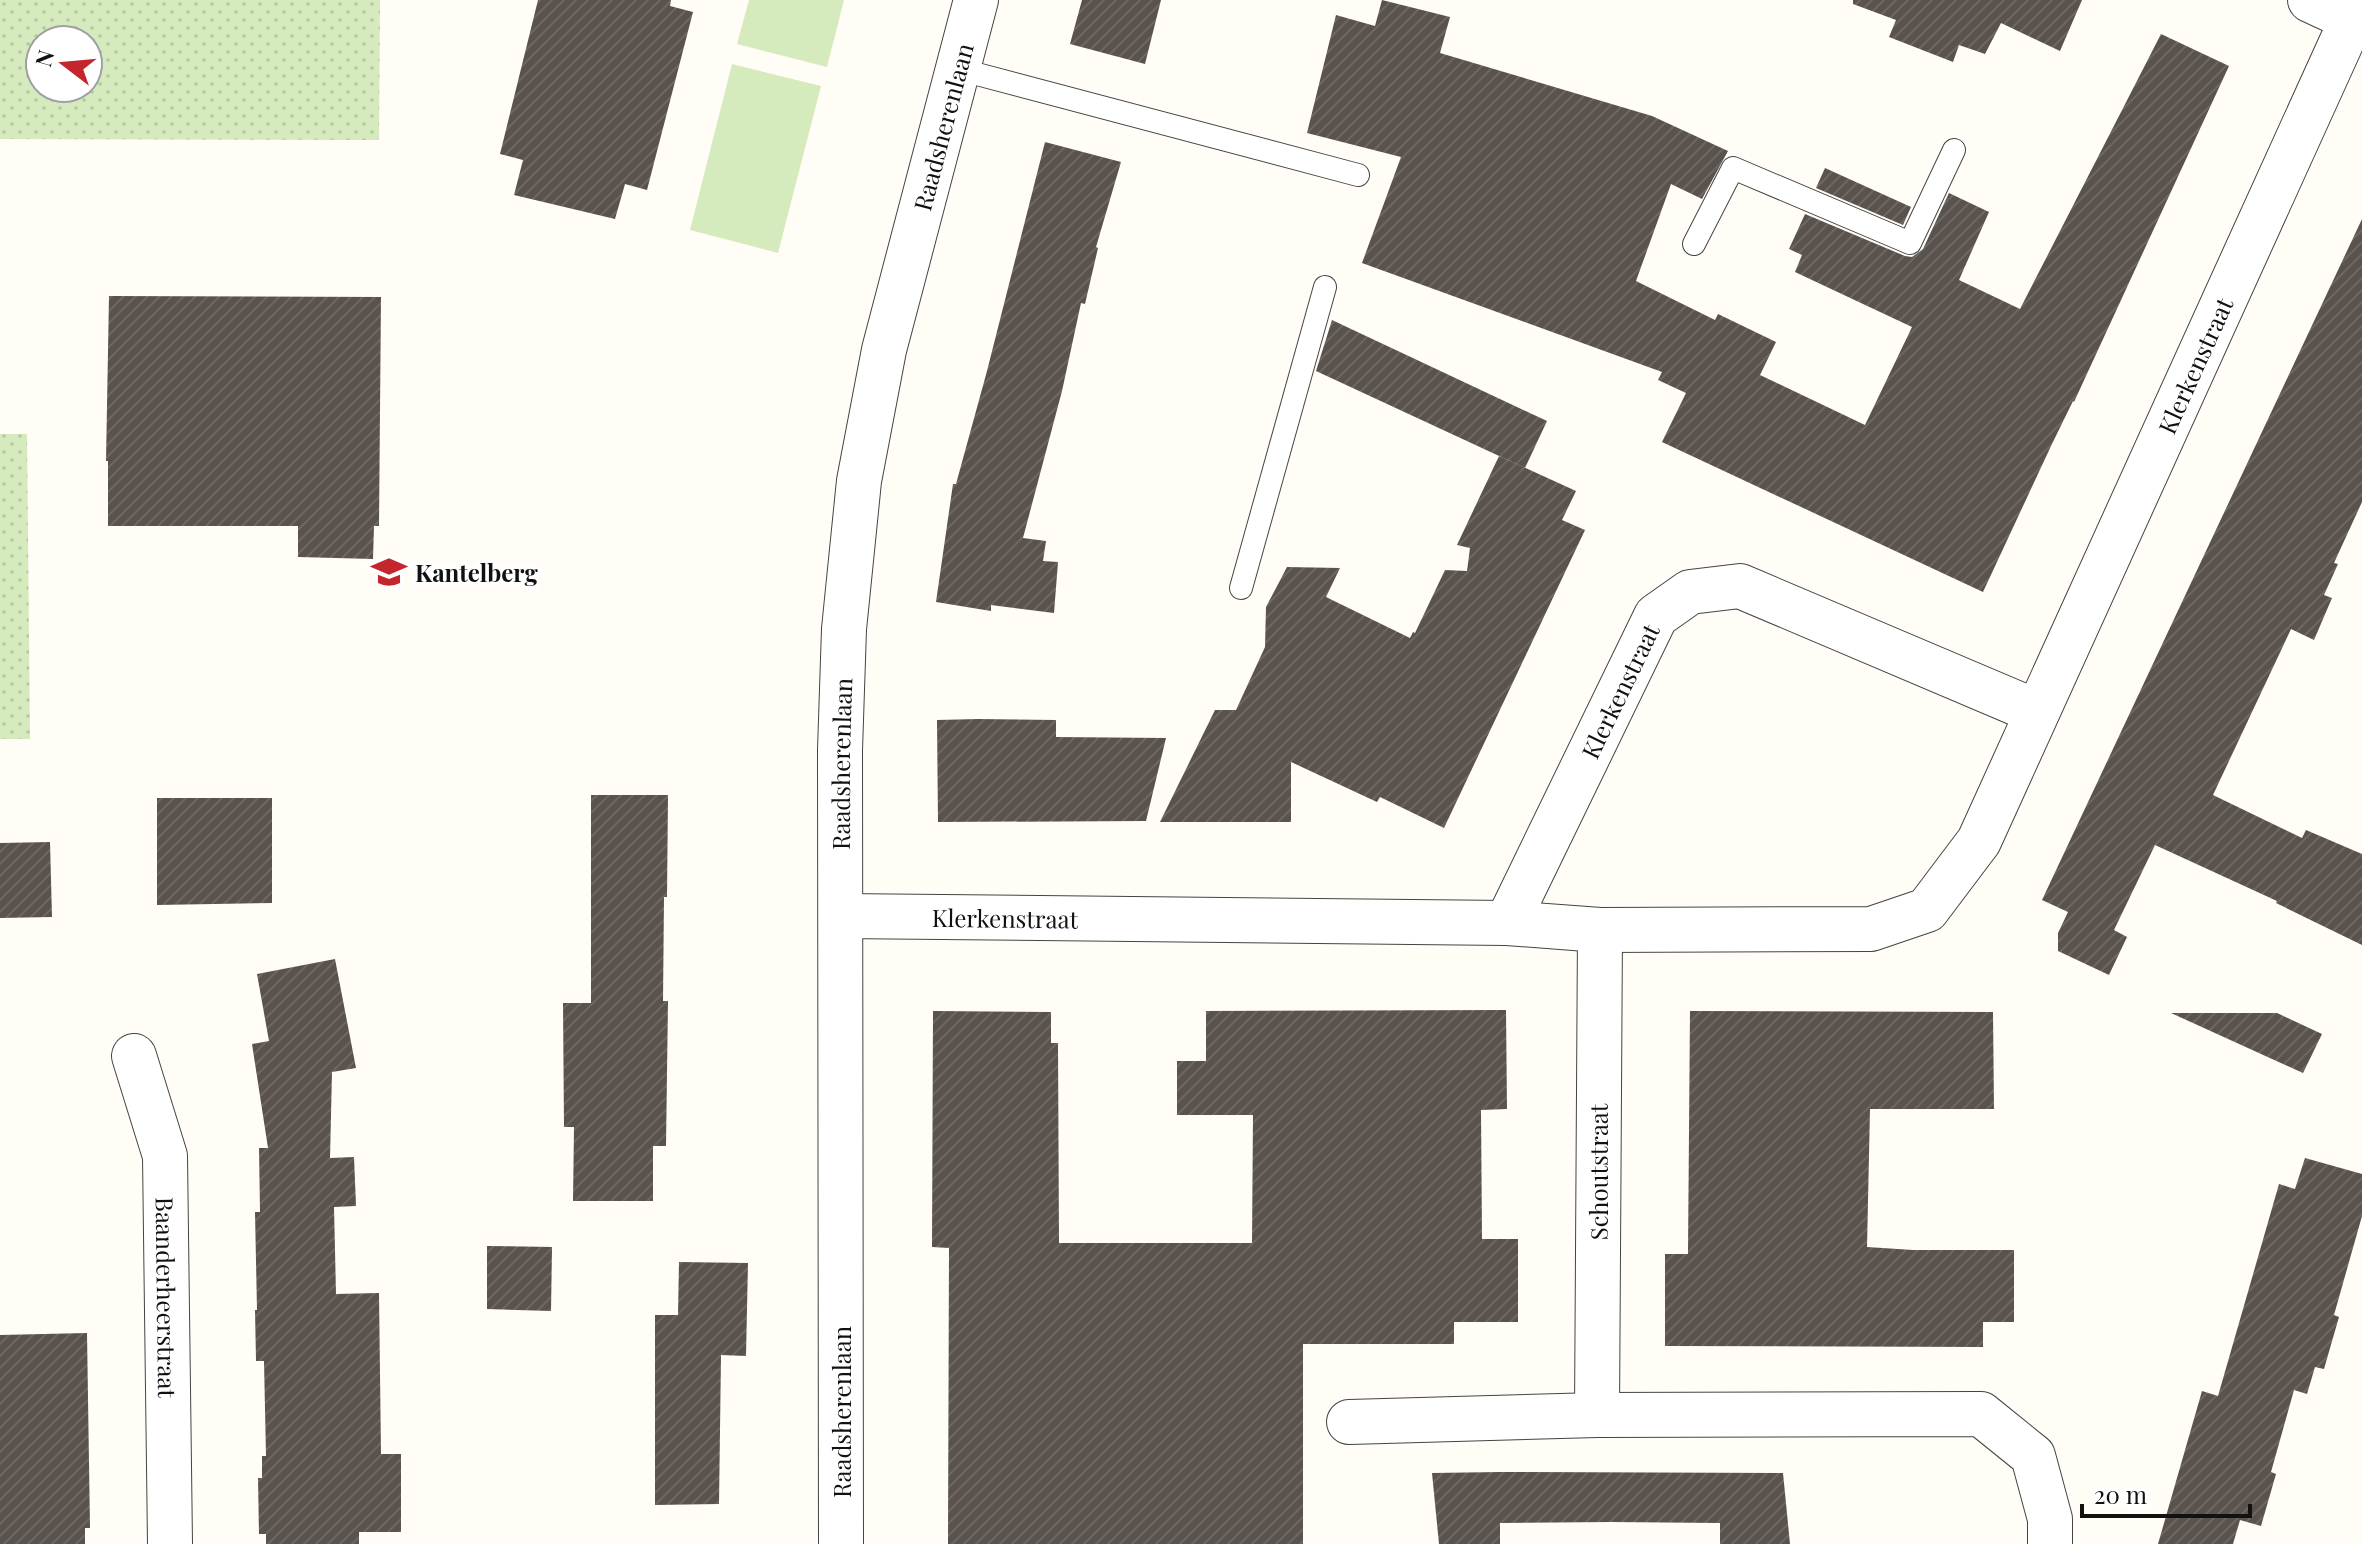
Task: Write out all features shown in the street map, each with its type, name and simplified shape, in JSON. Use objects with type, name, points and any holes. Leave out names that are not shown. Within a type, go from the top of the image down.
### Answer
[{"type":"street","name":"Raadsherenlaan","points":[[841,1544],[840,750],[844,629],[859,481],[884,350],[976,0]]},
{"type":"street","points":[[2310,0],[2357,22]]},
{"type":"street","name":"Klerkenstraat","points":[[841,916],[1507,923],[1600,930],[1871,929],[1927,910],[1979,841],[2357,22]]},
{"type":"street","name":"Klerkenstraat","points":[[1507,923],[1656,616],[1690,592],[1740,586],[2037,712]]},
{"type":"street","name":"Schoutstraat","points":[[1597,1415],[1600,930]]},
{"type":"street","name":"Baanderheerstraat","points":[[134,1056],[165,1156],[170,1544]]},
{"type":"street","points":[[1349,1422],[1597,1415],[1981,1414],[2033,1456],[2050,1519],[2050,1544]]},
{"type":"lane","points":[[958,69],[1358,175]]},
{"type":"lane","points":[[1694,244],[1733,168],[1910,243],[1954,150]]},
{"type":"lane","points":[[1241,588],[1325,287]]},
{"type":"green space","points":[[0,0],[380,0],[379,140],[0,139]]},
{"type":"green space","points":[[749,0],[844,0],[827,67],[737,44]]},
{"type":"green space","points":[[732,64],[821,86],[778,253],[690,230]]},
{"type":"green space","points":[[0,434],[27,434],[30,739],[0,739]]},
{"type":"building","points":[[538,0],[671,0],[670,6],[693,12],[647,190],[625,184],[615,219],[514,195],[523,160],[500,154]]},
{"type":"building","points":[[1082,0],[1161,0],[1145,64],[1070,44]]},
{"type":"building","points":[[1382,0],[1450,17],[1440,53],[1652,116],[1728,151],[1702,199],[1671,184],[1636,281],[1715,320],[1718,314],[1776,342],[1760,375],[1865,425],[1912,327],[1795,272],[1802,255],[1789,249],[1805,214],[1912,257],[1923,249],[1949,193],[1989,212],[1959,280],[2020,309],[2161,34],[2229,66],[1983,592],[1662,442],[1686,393],[1658,380],[1662,372],[1362,263],[1401,157],[1307,133],[1336,15],[1375,26]]},
{"type":"building","points":[[1853,0],[2082,0],[2060,51],[2001,23],[1985,54],[1959,45],[1953,62],[1889,37],[1896,20],[1853,4]]},
{"type":"building","points":[[1045,142],[1121,162],[1096,247],[1085,304],[1081,303],[1062,391],[1023,538],[1046,541],[1043,561],[1058,562],[1054,613],[991,605],[991,611],[936,602],[953,484],[956,484],[987,371]]},
{"type":"building","points":[[1825,168],[1911,207],[1903,225],[1816,188]]},
{"type":"building","points":[[2362,219],[2362,502],[2334,563],[2338,564],[2324,595],[2332,598],[2314,640],[2291,629],[2213,795],[2302,838],[2306,830],[2362,854],[2362,945],[2277,901],[2155,845],[2114,930],[2127,937],[2109,975],[2058,951],[2058,933],[2068,912],[2042,900]]},
{"type":"building","points":[[109,296],[381,297],[379,526],[374,526],[373,559],[298,557],[298,526],[108,526]]},
{"type":"building","points":[[1332,320],[1547,421],[1525,468],[1316,371]]},
{"type":"building","points":[[1499,456],[1576,491],[1562,520],[1585,530],[1444,828],[1380,797],[1377,802],[1291,762],[1291,822],[1160,822],[1215,710],[1236,710],[1265,647],[1266,607],[1287,567],[1340,568],[1326,597],[1410,638],[1445,570],[1467,571],[1470,548],[1457,545]]},
{"type":"building","points":[[937,720],[1056,720],[1056,737],[1166,738],[1146,821],[938,822]]},
{"type":"building","points":[[591,795],[668,795],[663,1001],[668,1001],[666,1146],[653,1146],[653,1201],[573,1201],[574,1127],[564,1127],[563,1003],[591,1003]]},
{"type":"building","points":[[157,798],[272,798],[272,903],[157,905]]},
{"type":"building","points":[[50,842],[52,917],[0,918],[0,843]]},
{"type":"building","points":[[335,959],[356,1068],[332,1072],[330,1158],[354,1157],[356,1206],[334,1207],[336,1294],[379,1293],[381,1454],[401,1454],[401,1532],[359,1532],[359,1544],[266,1544],[266,1534],[259,1534],[258,1478],[262,1478],[262,1456],[266,1456],[264,1361],[256,1361],[255,1212],[260,1212],[259,1148],[268,1148],[252,1044],[269,1041],[257,974]]},
{"type":"building","points":[[1506,1010],[1507,1109],[1481,1110],[1482,1239],[1518,1239],[1518,1322],[1454,1322],[1454,1344],[1303,1344],[1303,1544],[948,1544],[949,1248],[932,1247],[933,1011],[1051,1012],[1051,1043],[1058,1043],[1059,1243],[1252,1243],[1253,1115],[1177,1115],[1177,1061],[1206,1061],[1206,1011]]},
{"type":"building","points":[[1690,1011],[1993,1012],[1994,1109],[1870,1109],[1867,1247],[2014,1250],[2014,1322],[1983,1322],[1983,1347],[1665,1346],[1665,1254],[1688,1254]]},
{"type":"building","points":[[2171,1013],[2277,1013],[2322,1034],[2303,1073]]},
{"type":"building","points":[[2305,1158],[2362,1174],[2362,1216],[2334,1315],[2339,1317],[2324,1369],[2315,1367],[2307,1394],[2294,1390],[2271,1472],[2276,1474],[2261,1526],[2240,1520],[2233,1544],[2158,1544],[2202,1391],[2218,1396],[2279,1184],[2295,1189]]},
{"type":"building","points":[[487,1246],[552,1247],[551,1311],[487,1309]]},
{"type":"building","points":[[679,1262],[748,1263],[746,1356],[721,1355],[719,1504],[655,1505],[655,1315],[678,1315]]},
{"type":"building","points":[[87,1333],[90,1528],[85,1528],[85,1544],[0,1544],[0,1335]]},
{"type":"building","points":[[1432,1473],[1783,1473],[1790,1544],[1720,1544],[1720,1523],[1611,1522],[1500,1523],[1500,1544],[1439,1544]]},
{"type":"place","name":"Kantelberg","points":[[389,572]]}]
